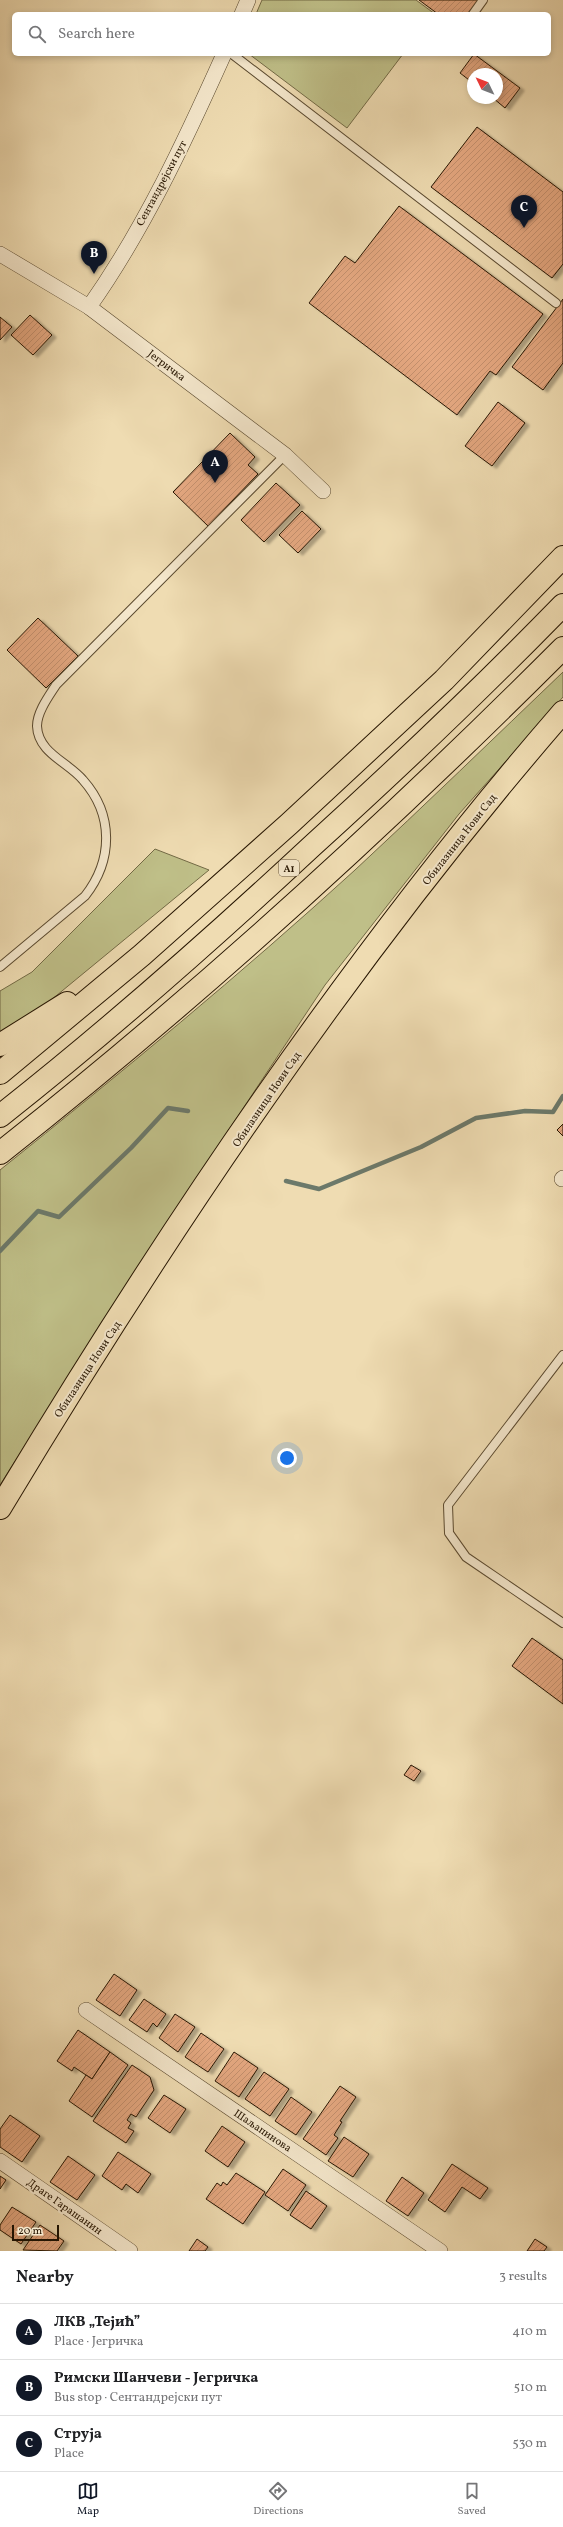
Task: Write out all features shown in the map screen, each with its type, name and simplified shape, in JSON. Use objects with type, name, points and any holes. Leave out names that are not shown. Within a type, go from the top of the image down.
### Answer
[{"type":"main road","points":[[0,1073],[142,955],[444,680],[563,557]]},
{"type":"main road","name":"A1","points":[[0,1116],[123,1016],[220,931],[398,768],[563,605]]},
{"type":"main road","points":[[0,1153],[156,1026],[283,914],[488,723],[563,648]]},
{"type":"main road","name":"Обилазница Нови Сад","points":[[0,1508],[177,1229],[295,1056],[429,877],[563,712]]},
{"type":"main road","points":[[0,1045],[142,955]]},
{"type":"street","points":[[243,12],[248,0]]},
{"type":"street","name":"Сентандрејски пут","points":[[88,306],[119,264],[195,118],[223,56]]},
{"type":"street","name":"Јегричка","points":[[0,254],[88,306],[285,455],[323,490]]},
{"type":"street","name":"Шаљапинова","points":[[86,2010],[440,2251]]},
{"type":"street","name":"Драге Гарашанин","points":[[0,2161],[130,2251]]},
{"type":"lane","points":[[474,12],[483,0]]},
{"type":"lane","points":[[235,56],[556,303]]},
{"type":"lane","points":[[0,967],[86,896],[96,882],[104,863],[107,839],[103,812],[83,779],[50,753],[40,740],[37,725],[43,705],[56,685],[285,455]]},
{"type":"lane","points":[[563,1355],[448,1505],[449,1533],[466,1557],[563,1623]]},
{"type":"lane","points":[[538,1605],[563,1618]]},
{"type":"green space","points":[[262,0],[416,0],[432,12],[257,12]]},
{"type":"green space","points":[[252,56],[401,56],[347,128]]},
{"type":"green space","points":[[563,672],[563,697],[459,814],[325,985],[145,1256],[0,1485],[0,1170],[180,1023],[312,909],[407,821]]},
{"type":"green space","points":[[155,849],[209,870],[0,1042],[0,991],[32,972]]},
{"type":"building","points":[[419,0],[479,0],[470,12],[435,12]]},
{"type":"building","points":[[473,56],[477,56],[493,68],[467,68],[467,78],[460,73]]},
{"type":"building","points":[[503,75],[520,88],[505,108],[500,104],[503,104]]},
{"type":"building","points":[[477,127],[563,192],[563,264],[552,278],[431,187]]},
{"type":"building","points":[[399,206],[543,314],[496,375],[490,371],[457,415],[309,303],[345,256],[355,263]]},
{"type":"building","points":[[563,299],[563,363],[543,390],[512,367]]},
{"type":"building","points":[[30,315],[52,335],[33,355],[11,335]]},
{"type":"building","points":[[0,317],[12,327],[0,340]]},
{"type":"building","points":[[498,402],[525,423],[492,466],[465,446]]},
{"type":"building","points":[[230,433],[255,457],[248,465],[258,474],[208,526],[173,492]]},
{"type":"building","points":[[276,483],[300,505],[264,542],[241,520]]},
{"type":"building","points":[[302,511],[321,529],[298,553],[279,535]]},
{"type":"building","points":[[38,618],[78,656],[46,688],[7,650]]},
{"type":"building","points":[[563,1124],[563,1136],[557,1130]]},
{"type":"building","points":[[532,1638],[563,1660],[563,1704],[512,1666]]},
{"type":"building","points":[[411,1765],[421,1771],[414,1781],[404,1775]]},
{"type":"building","points":[[114,1974],[137,1990],[120,2016],[96,2000]]},
{"type":"building","points":[[144,1999],[166,2014],[157,2027],[153,2023],[147,2032],[129,2020]]},
{"type":"building","points":[[175,2014],[195,2027],[178,2052],[159,2038]]},
{"type":"building","points":[[78,2030],[110,2052],[92,2079],[74,2067],[72,2071],[57,2061]]},
{"type":"building","points":[[201,2033],[224,2049],[208,2072],[185,2057]]},
{"type":"building","points":[[110,2052],[128,2065],[92,2117],[69,2101],[86,2075],[92,2079]]},
{"type":"building","points":[[234,2052],[258,2068],[239,2097],[215,2081]]},
{"type":"building","points":[[132,2065],[150,2077],[154,2090],[136,2117],[131,2114],[127,2120],[131,2123],[128,2128],[134,2131],[126,2143],[93,2121]]},
{"type":"building","points":[[264,2072],[289,2089],[270,2116],[245,2099]]},
{"type":"building","points":[[340,2086],[356,2097],[340,2121],[342,2122],[334,2135],[338,2138],[326,2155],[303,2139]]},
{"type":"building","points":[[164,2095],[186,2109],[170,2133],[148,2118]]},
{"type":"building","points":[[291,2097],[312,2112],[296,2135],[275,2121]]},
{"type":"building","points":[[10,2115],[40,2136],[22,2162],[0,2147],[0,2129]]},
{"type":"building","points":[[222,2126],[245,2142],[228,2167],[205,2151]]},
{"type":"building","points":[[344,2137],[369,2154],[353,2177],[328,2161]]},
{"type":"building","points":[[118,2152],[151,2174],[138,2193],[126,2184],[122,2190],[102,2176]]},
{"type":"building","points":[[68,2156],[95,2175],[77,2200],[50,2182]]},
{"type":"building","points":[[452,2164],[488,2188],[480,2199],[462,2187],[445,2212],[428,2200]]},
{"type":"building","points":[[283,2169],[306,2185],[288,2211],[265,2195]]},
{"type":"building","points":[[236,2173],[265,2192],[243,2224],[206,2199],[217,2183],[221,2186],[223,2182],[227,2185]]},
{"type":"building","points":[[0,2176],[6,2180],[0,2189]]},
{"type":"building","points":[[402,2177],[424,2193],[408,2216],[386,2201]]},
{"type":"building","points":[[306,2191],[327,2206],[311,2229],[290,2215]]},
{"type":"building","points":[[12,2207],[36,2222],[21,2244],[0,2230],[0,2225]]},
{"type":"building","points":[[40,2225],[64,2241],[57,2251],[23,2250]]},
{"type":"building","points":[[197,2239],[208,2247],[205,2251],[189,2251]]},
{"type":"building","points":[[535,2239],[547,2247],[544,2251],[527,2251]]},
{"type":"waterway","points":[[286,1181],[319,1189],[421,1147],[476,1118],[525,1111],[553,1112],[563,1096]]},
{"type":"waterway","points":[[0,1251],[38,1211],[59,1217],[131,1148],[168,1108],[188,1111]]},
{"type":"place","name":"Струја","points":[[524,228]]},
{"type":"place","name":"Римски Шанчеви - Јегричка","points":[[94,274]]},
{"type":"place","name":"ЛКВ „Тејић”","points":[[215,483]]}]
